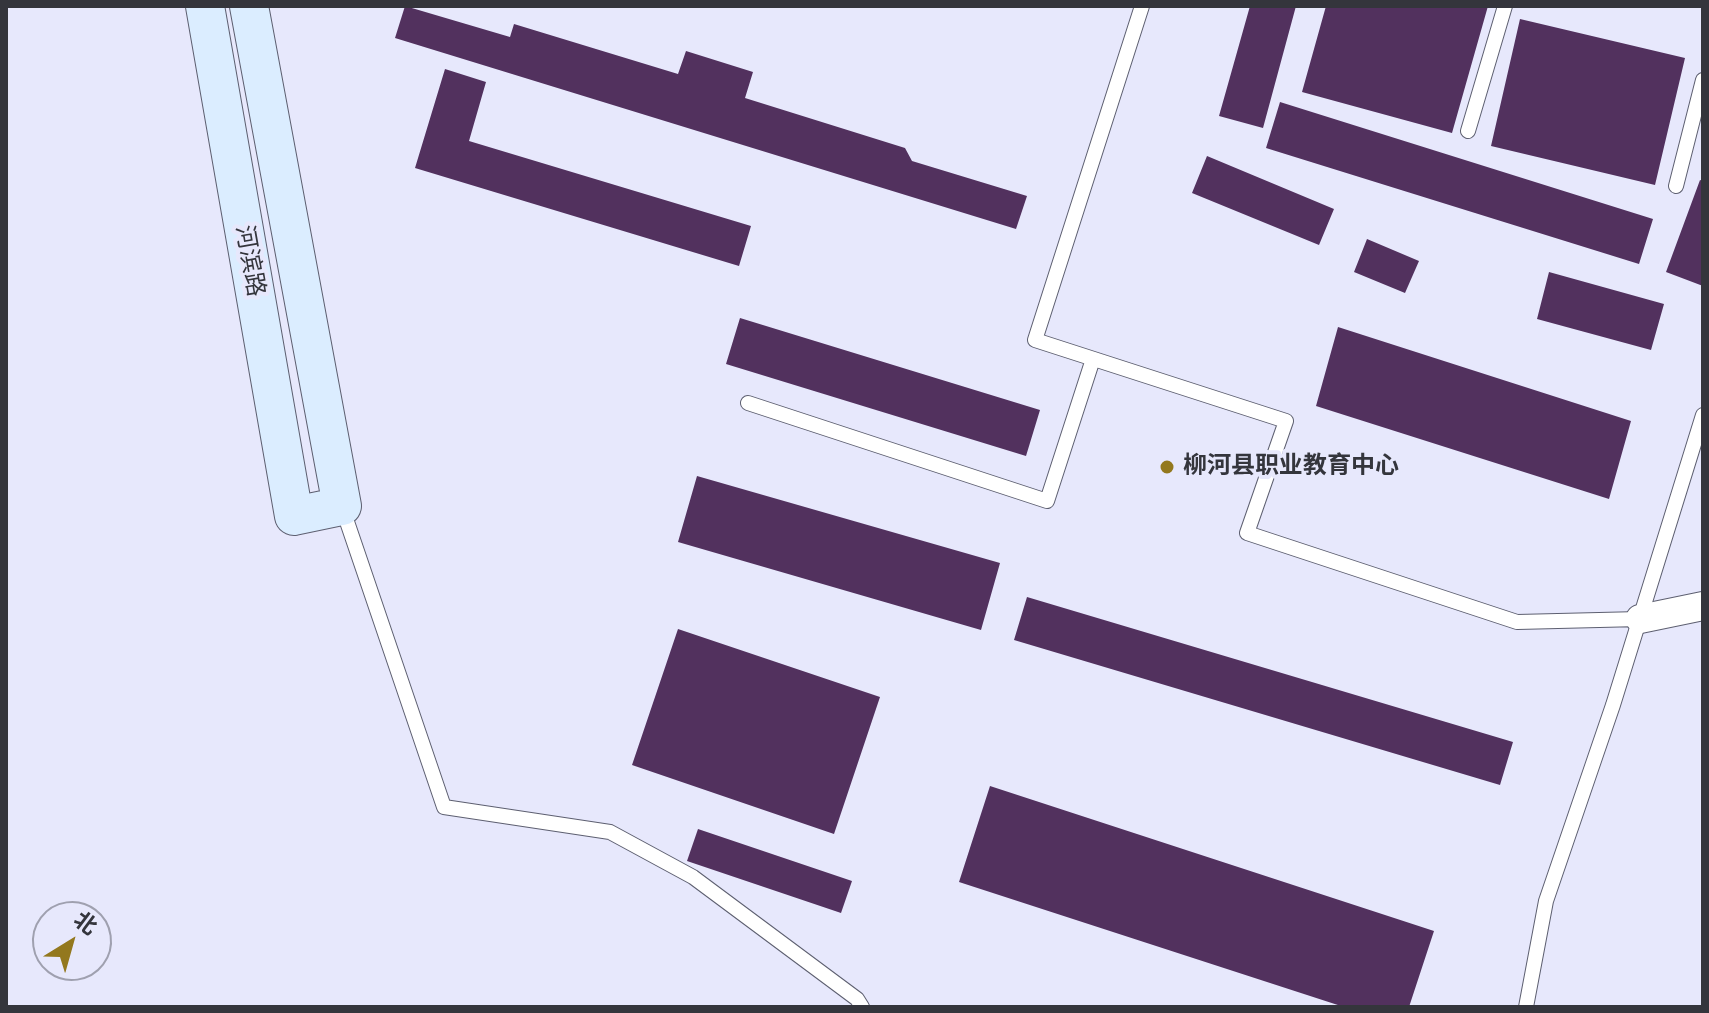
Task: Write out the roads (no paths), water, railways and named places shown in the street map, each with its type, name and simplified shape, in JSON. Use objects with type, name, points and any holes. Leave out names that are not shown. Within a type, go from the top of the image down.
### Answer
[{"type":"street","name":"河滨路","points":[[205,6],[294,516],[342,506],[249,6]]},
{"type":"street","points":[[1640,619],[1703,606]]},
{"type":"lane","points":[[1142,6],[1035,340],[1286,421],[1247,533],[1517,622],[1640,619]]},
{"type":"lane","points":[[1468,131],[1505,6]]},
{"type":"lane","points":[[1676,186],[1703,80]]},
{"type":"lane","points":[[748,403],[1047,501],[1093,359]]},
{"type":"lane","points":[[1526,1007],[1546,901],[1640,619],[1703,415]]},
{"type":"lane","points":[[342,506],[444,807],[610,832],[693,877],[857,999],[862,1007]]},
{"type":"place","name":"柳河县职业教育中心","points":[[1167,467]]}]
